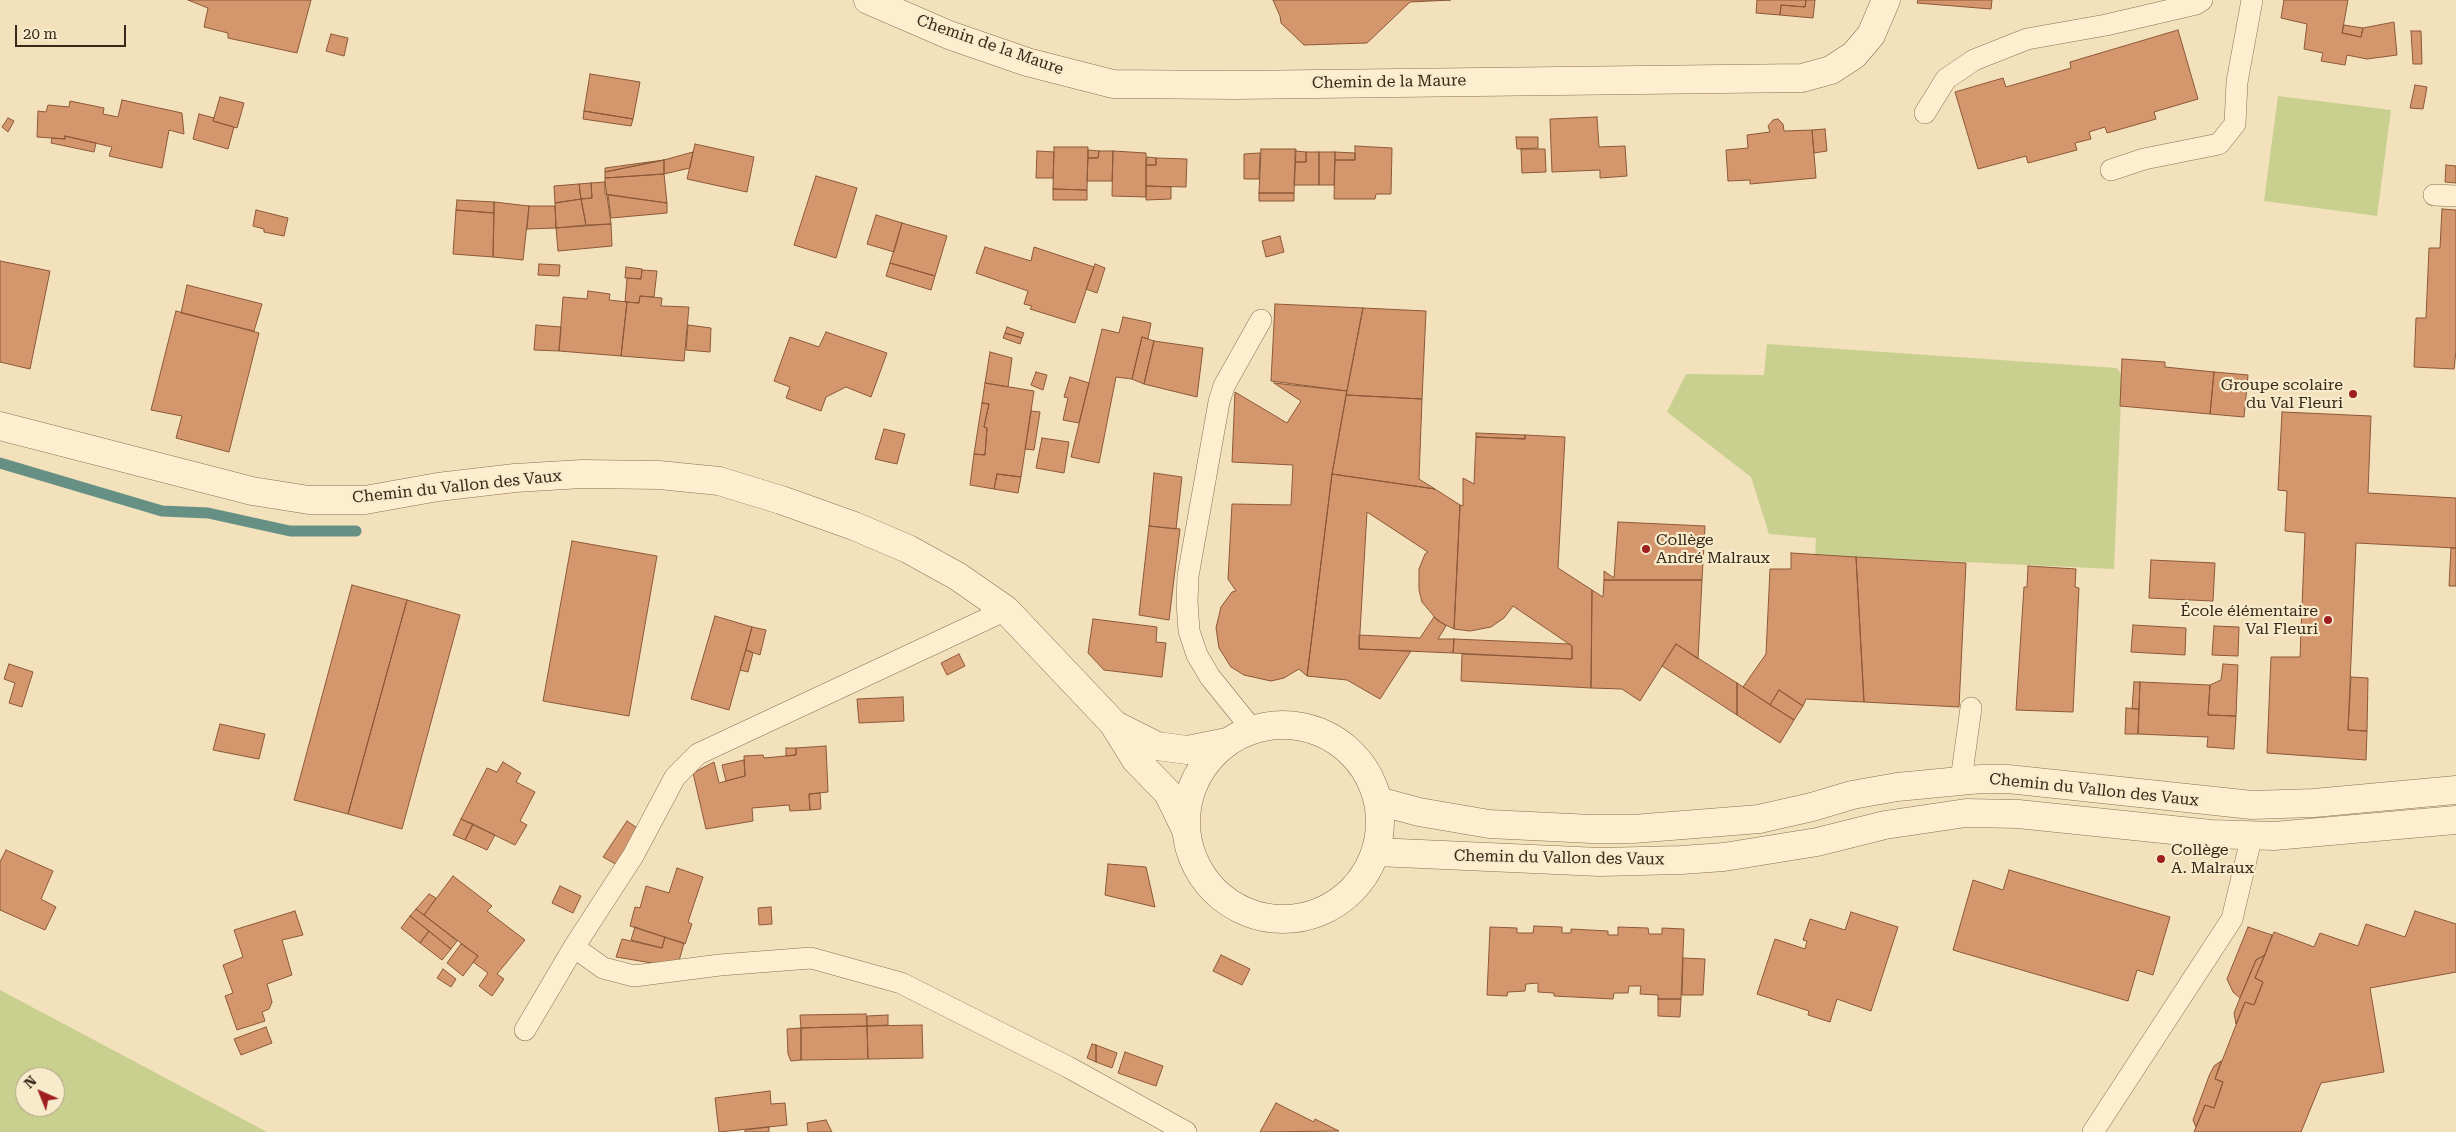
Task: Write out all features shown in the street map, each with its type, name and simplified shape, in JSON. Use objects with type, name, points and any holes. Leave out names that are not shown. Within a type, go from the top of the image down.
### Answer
[{"type":"street","name":"Chemin de la Maure","points":[[868,0],[949,35],[1019,59],[1113,84],[1236,85],[1802,78],[1831,70],[1854,55],[1871,35],[1886,0]]},
{"type":"street","name":"Chemin du Vallon des Vaux","points":[[0,426],[252,492],[309,500],[365,500],[515,478],[582,474],[659,475],[720,481],[854,526],[908,548],[957,576],[1006,610],[1113,724],[1136,760],[1168,793],[1185,828]]},
{"type":"street","name":"Chemin du Vallon des Vaux","points":[[1113,724],[1158,746],[1187,750],[1227,742]]},
{"type":"street","points":[[1279,724],[1306,727],[1331,737],[1358,760],[1368,775],[1378,800],[1380,826],[1376,852],[1366,872],[1353,890],[1335,904],[1315,914],[1293,919],[1270,919],[1228,904],[1211,889],[1198,870],[1189,850],[1185,828],[1187,805],[1193,783],[1207,760],[1227,742],[1252,729],[1279,724]]},
{"type":"street","name":"Chemin du Vallon des Vaux","points":[[1378,800],[1419,812],[1489,824],[1592,830],[1633,829],[1759,819],[1812,807],[1852,795],[1897,787],[1961,780],[2008,779],[2252,805],[2314,803],[2456,790]]},
{"type":"street","name":"Chemin du Vallon des Vaux","points":[[1376,852],[1609,862],[1681,860],[1724,857],[1817,842],[1884,825],[1966,813],[2018,814],[2172,831],[2274,836],[2456,820]]},
{"type":"lane","points":[[1925,113],[1946,79],[1974,60],[2027,39],[2106,25],[2196,4],[2202,0]]},
{"type":"lane","points":[[2111,170],[2144,159],[2220,144],[2235,124],[2237,82],[2252,0]]},
{"type":"lane","points":[[2434,195],[2456,196]]},
{"type":"lane","points":[[1252,729],[1210,677],[1197,655],[1189,630],[1187,602],[1188,576],[1219,402],[1224,386],[1261,320]]},
{"type":"lane","points":[[525,1030],[574,947],[633,856],[674,777],[698,754],[1006,610]]},
{"type":"lane","points":[[1961,780],[1971,708]]},
{"type":"lane","points":[[2094,1132],[2232,919],[2252,835]]},
{"type":"lane","points":[[574,947],[604,968],[634,976],[720,965],[811,958],[901,983],[1068,1067],[1186,1132]]},
{"type":"green space","points":[[2278,96],[2391,110],[2377,216],[2264,201]]},
{"type":"green space","points":[[1767,344],[2117,368],[2122,376],[2114,569],[1815,555],[1816,538],[1769,534],[1751,477],[1667,412],[1686,374],[1764,375]]},
{"type":"green space","points":[[0,990],[267,1132],[0,1132]]},
{"type":"building","points":[[188,0],[311,0],[297,53],[228,38],[228,33],[204,27],[208,8]]},
{"type":"building","points":[[1273,0],[1451,0],[1410,2],[1367,43],[1304,45],[1281,23]]},
{"type":"building","points":[[1757,0],[1806,0],[1805,7],[1781,5],[1780,15],[1756,13]]},
{"type":"building","points":[[1806,0],[1815,0],[1813,18],[1780,15],[1781,5],[1805,7]]},
{"type":"building","points":[[1918,0],[1992,0],[1991,9],[1917,3]]},
{"type":"building","points":[[2284,0],[2348,0],[2342,33],[2361,37],[2363,28],[2394,22],[2397,55],[2367,59],[2347,55],[2345,65],[2321,61],[2323,53],[2304,49],[2307,24],[2281,18]]},
{"type":"building","points":[[2344,25],[2363,28],[2361,37],[2342,33]]},
{"type":"building","points":[[2178,30],[2198,99],[2154,112],[2156,119],[2107,133],[2105,127],[2089,132],[2091,139],[2075,143],[2077,150],[2028,163],[2026,156],[1978,169],[1955,92],[2003,78],[2006,87],[2071,68],[2070,62]]},
{"type":"building","points":[[2411,31],[2421,31],[2422,64],[2413,64]]},
{"type":"building","points":[[331,34],[348,38],[344,56],[326,51]]},
{"type":"building","points":[[590,74],[640,82],[633,119],[584,111]]},
{"type":"building","points":[[2415,85],[2427,87],[2423,109],[2410,108]]},
{"type":"building","points":[[220,97],[244,103],[237,128],[213,121]]},
{"type":"building","points":[[122,100],[182,113],[184,134],[169,130],[162,168],[109,156],[112,147],[65,136],[65,139],[37,137],[38,111],[46,112],[48,105],[69,107],[70,101],[104,108],[103,114],[118,117]]},
{"type":"building","points":[[584,111],[633,119],[631,126],[583,119]]},
{"type":"building","points":[[199,114],[214,118],[213,121],[234,127],[228,149],[193,139]]},
{"type":"building","points":[[1597,117],[1599,147],[1625,146],[1627,176],[1600,178],[1600,170],[1552,172],[1550,119]]},
{"type":"building","points":[[8,118],[14,121],[8,132],[2,127]]},
{"type":"building","points":[[1778,119],[1783,124],[1784,131],[1812,130],[1816,178],[1750,184],[1750,180],[1728,181],[1726,150],[1748,148],[1747,135],[1770,132],[1768,126],[1773,120]]},
{"type":"building","points":[[1825,129],[1827,151],[1814,153],[1812,130]]},
{"type":"building","points":[[65,136],[96,143],[94,152],[51,143],[52,138],[65,139]]},
{"type":"building","points":[[1516,137],[1538,137],[1538,148],[1517,149]]},
{"type":"building","points":[[695,144],[754,157],[747,192],[687,179]]},
{"type":"building","points":[[1355,146],[1392,148],[1391,194],[1376,194],[1375,199],[1334,199],[1335,160],[1355,160]]},
{"type":"building","points":[[1054,147],[1088,147],[1087,190],[1053,189]]},
{"type":"building","points":[[1261,149],[1296,149],[1294,193],[1259,193]]},
{"type":"building","points":[[1521,149],[1545,149],[1546,172],[1522,173]]},
{"type":"building","points":[[1088,150],[1099,151],[1098,158],[1088,158]]},
{"type":"building","points":[[1037,151],[1054,152],[1053,178],[1036,178]]},
{"type":"building","points":[[1099,151],[1113,151],[1112,181],[1087,181],[1088,158],[1098,158]]},
{"type":"building","points":[[1113,151],[1146,153],[1146,197],[1112,196]]},
{"type":"building","points":[[1295,151],[1306,152],[1306,162],[1295,162]]},
{"type":"building","points":[[693,152],[690,168],[664,174],[664,160]]},
{"type":"building","points":[[1306,152],[1319,152],[1319,185],[1294,185],[1295,162],[1306,162]]},
{"type":"building","points":[[1319,152],[1335,152],[1334,185],[1319,185]]},
{"type":"building","points":[[1335,152],[1355,153],[1355,160],[1335,160]]},
{"type":"building","points":[[1260,153],[1259,179],[1244,179],[1244,154]]},
{"type":"building","points":[[1147,157],[1156,158],[1156,165],[1146,165]]},
{"type":"building","points":[[1156,158],[1187,159],[1186,187],[1146,186],[1146,165],[1156,165]]},
{"type":"building","points":[[664,160],[664,174],[605,178],[605,172]]},
{"type":"building","points":[[664,160],[605,172],[605,168]]},
{"type":"building","points":[[2446,165],[2456,166],[2456,183],[2445,182]]},
{"type":"building","points":[[664,174],[667,203],[605,194],[605,178]]},
{"type":"building","points":[[816,176],[857,188],[836,258],[794,245]]},
{"type":"building","points":[[605,182],[611,224],[586,225],[581,199],[592,198],[591,183]]},
{"type":"building","points":[[591,183],[592,198],[581,199],[579,184]]},
{"type":"building","points":[[579,184],[581,199],[555,203],[554,186]]},
{"type":"building","points":[[1146,186],[1171,187],[1171,199],[1146,200]]},
{"type":"building","points":[[1053,189],[1087,190],[1087,200],[1053,200]]},
{"type":"building","points":[[1259,193],[1294,193],[1294,201],[1259,201]]},
{"type":"building","points":[[608,195],[667,203],[667,213],[611,218]]},
{"type":"building","points":[[581,199],[586,225],[556,228],[555,203]]},
{"type":"building","points":[[457,200],[494,202],[494,213],[456,210]]},
{"type":"building","points":[[494,202],[529,206],[523,260],[493,257]]},
{"type":"building","points":[[529,206],[555,206],[556,228],[527,229]]},
{"type":"building","points":[[2442,209],[2456,210],[2456,351],[2454,369],[2414,367],[2416,318],[2426,318],[2429,248],[2440,248]]},
{"type":"building","points":[[256,210],[288,218],[284,236],[264,232],[264,229],[253,226]]},
{"type":"building","points":[[456,210],[494,213],[493,257],[453,254]]},
{"type":"building","points":[[876,215],[902,223],[894,252],[867,244]]},
{"type":"building","points":[[902,223],[947,236],[935,276],[890,263]]},
{"type":"building","points":[[611,224],[612,246],[558,251],[556,228]]},
{"type":"building","points":[[1280,236],[1284,252],[1266,257],[1262,241]]},
{"type":"building","points":[[985,247],[1031,261],[1034,247],[1094,267],[1075,323],[1030,309],[1032,306],[1024,304],[1028,291],[976,273]]},
{"type":"building","points":[[0,261],[50,271],[30,369],[0,362]]},
{"type":"building","points":[[890,263],[935,276],[931,290],[886,276]]},
{"type":"building","points":[[539,264],[560,265],[559,276],[538,275]]},
{"type":"building","points":[[1095,264],[1105,268],[1097,293],[1086,289]]},
{"type":"building","points":[[626,267],[642,269],[641,279],[625,278]]},
{"type":"building","points":[[642,270],[657,271],[654,297],[640,296],[639,303],[625,302],[627,278],[641,279]]},
{"type":"building","points":[[187,285],[262,304],[254,331],[181,313]]},
{"type":"building","points":[[588,291],[610,294],[609,300],[627,302],[621,356],[559,351],[563,297],[587,299]]},
{"type":"building","points":[[640,296],[662,298],[661,306],[689,307],[684,361],[621,356],[627,302],[639,303]]},
{"type":"building","points":[[1275,304],[1363,308],[1347,391],[1271,381]]},
{"type":"building","points":[[1363,308],[1426,311],[1422,399],[1346,395]]},
{"type":"building","points":[[176,311],[259,333],[229,452],[176,438],[182,416],[151,410]]},
{"type":"building","points":[[1123,317],[1151,323],[1148,339],[1142,337],[1132,379],[1116,377],[1099,463],[1071,457],[1102,329],[1119,333]]},
{"type":"building","points":[[536,325],[561,327],[559,351],[534,350]]},
{"type":"building","points":[[688,325],[711,328],[710,352],[686,350]]},
{"type":"building","points":[[1007,327],[1024,333],[1022,338],[1005,333]]},
{"type":"building","points":[[826,332],[887,353],[871,397],[846,387],[826,397],[821,411],[786,398],[790,387],[774,381],[790,337],[819,347]]},
{"type":"building","points":[[1005,333],[1022,338],[1020,344],[1003,338]]},
{"type":"building","points":[[1142,337],[1154,341],[1144,384],[1132,379]]},
{"type":"building","points":[[1154,341],[1203,348],[1197,397],[1144,384]]},
{"type":"building","points":[[990,352],[1012,358],[1008,387],[985,383]]},
{"type":"building","points":[[2122,359],[2165,362],[2165,367],[2214,372],[2210,414],[2120,406]]},
{"type":"building","points":[[1036,372],[1047,375],[1043,390],[1031,385]]},
{"type":"building","points":[[2214,372],[2248,375],[2244,417],[2210,414]]},
{"type":"building","points":[[1070,377],[1089,383],[1079,423],[1063,420],[1068,398],[1064,397]]},
{"type":"building","points":[[985,383],[1034,391],[1021,477],[997,474],[994,489],[970,485],[974,454],[985,455],[987,428],[984,427],[989,404],[982,403]]},
{"type":"building","points":[[1274,383],[1347,391],[1332,474],[1307,676],[1299,669],[1284,678],[1271,681],[1244,675],[1231,667],[1219,648],[1216,628],[1221,607],[1232,592],[1236,591],[1228,579],[1232,504],[1291,505],[1293,465],[1232,462],[1235,392],[1287,423],[1301,401]]},
{"type":"building","points":[[1346,395],[1422,399],[1419,479],[1435,489],[1332,474]]},
{"type":"building","points":[[982,403],[989,404],[984,427],[987,428],[985,455],[974,454]]},
{"type":"building","points":[[1031,411],[1040,412],[1034,450],[1025,449]]},
{"type":"building","points":[[2282,412],[2371,416],[2368,493],[2456,498],[2456,548],[2356,543],[2348,730],[2367,731],[2366,760],[2267,753],[2271,657],[2300,657],[2305,533],[2285,531],[2287,491],[2278,490]]},
{"type":"building","points":[[884,429],[905,434],[897,464],[875,459]]},
{"type":"building","points":[[1476,433],[1525,435],[1525,439],[1476,437]]},
{"type":"building","points":[[1525,435],[1565,437],[1558,568],[1592,590],[1591,688],[1461,681],[1462,654],[1572,659],[1572,646],[1513,606],[1504,618],[1491,627],[1470,631],[1454,629],[1460,505],[1463,506],[1463,478],[1474,484],[1476,437],[1525,439]]},
{"type":"building","points":[[1042,438],[1069,442],[1064,473],[1036,468]]},
{"type":"building","points":[[1154,473],[1182,477],[1176,529],[1149,526]]},
{"type":"building","points":[[997,474],[1021,477],[1018,493],[994,489]]},
{"type":"building","points":[[1332,474],[1435,489],[1460,505],[1454,629],[1438,621],[1422,602],[1419,590],[1419,569],[1425,554],[1428,552],[1367,512],[1359,649],[1411,651],[1380,699],[1347,680],[1307,676]]},
{"type":"building","points":[[1618,522],[1705,526],[1702,580],[1604,580],[1604,571],[1614,578]]},
{"type":"building","points":[[1149,526],[1180,529],[1169,620],[1139,615]]},
{"type":"building","points":[[572,541],[657,556],[629,716],[543,701]]},
{"type":"building","points":[[2451,548],[2456,548],[2456,586],[2449,586]]},
{"type":"building","points":[[1791,553],[1856,557],[1864,702],[1806,699],[1803,706],[1779,690],[1770,705],[1743,687],[1766,654],[1770,569],[1791,569]]},
{"type":"building","points":[[1856,557],[1966,563],[1959,707],[1864,702]]},
{"type":"building","points":[[2151,560],[2215,563],[2213,601],[2149,598]]},
{"type":"building","points":[[2028,566],[2076,569],[2075,587],[2079,588],[2073,712],[2016,710],[2024,587],[2027,587]]},
{"type":"building","points":[[1604,580],[1702,580],[1698,659],[1676,644],[1640,701],[1622,689],[1591,688],[1592,590],[1603,597]]},
{"type":"building","points":[[352,585],[407,600],[348,814],[294,800]]},
{"type":"building","points":[[407,600],[460,615],[402,829],[348,814]]},
{"type":"building","points":[[715,616],[752,627],[729,710],[691,699]]},
{"type":"building","points":[[1434,617],[1446,626],[1438,639],[1454,639],[1453,653],[1359,649],[1359,635],[1420,638]]},
{"type":"building","points":[[1093,619],[1157,627],[1156,642],[1166,643],[1162,677],[1104,670],[1088,653]]},
{"type":"building","points":[[2133,625],[2186,628],[2185,655],[2131,652]]},
{"type":"building","points":[[2214,626],[2239,627],[2238,656],[2212,655]]},
{"type":"building","points":[[752,627],[766,630],[760,655],[746,650]]},
{"type":"building","points":[[1454,639],[1570,644],[1572,646],[1572,659],[1453,653]]},
{"type":"building","points":[[1676,644],[1737,683],[1737,715],[1662,666]]},
{"type":"building","points":[[746,650],[753,653],[748,672],[740,670]]},
{"type":"building","points":[[959,654],[965,666],[947,675],[941,663]]},
{"type":"building","points":[[9,664],[33,672],[22,707],[9,703],[15,683],[4,679]]},
{"type":"building","points":[[2223,664],[2238,665],[2236,716],[2208,715],[2210,685],[2221,680]]},
{"type":"building","points":[[2351,677],[2368,678],[2367,731],[2348,730]]},
{"type":"building","points":[[2134,682],[2140,682],[2139,709],[2132,709]]},
{"type":"building","points":[[2140,682],[2210,685],[2208,715],[2236,716],[2234,749],[2207,747],[2208,737],[2138,734]]},
{"type":"building","points":[[1737,683],[1794,720],[1780,743],[1737,715]]},
{"type":"building","points":[[1779,690],[1803,706],[1794,720],[1770,705]]},
{"type":"building","points":[[903,697],[904,721],[859,723],[857,699]]},
{"type":"building","points":[[2126,708],[2139,709],[2138,734],[2125,734]]},
{"type":"building","points":[[220,724],[265,734],[259,759],[213,750]]},
{"type":"building","points":[[826,746],[828,792],[809,794],[810,810],[790,811],[789,805],[752,808],[753,821],[706,829],[693,773],[714,762],[719,783],[745,776],[744,756],[763,755],[764,758],[796,755],[796,748]]},
{"type":"building","points":[[786,748],[796,748],[796,755],[786,756]]},
{"type":"building","points":[[744,760],[745,776],[726,781],[722,765]]},
{"type":"building","points":[[503,762],[521,773],[516,782],[535,792],[520,821],[527,825],[515,845],[461,819],[487,768],[497,772]]},
{"type":"building","points":[[820,793],[821,809],[810,810],[809,794]]},
{"type":"building","points":[[461,819],[473,824],[465,840],[453,835]]},
{"type":"building","points":[[627,821],[640,830],[619,866],[603,857]]},
{"type":"building","points":[[473,824],[495,835],[487,850],[465,840]]},
{"type":"building","points":[[6,850],[53,871],[41,899],[56,907],[45,930],[0,910],[0,862]]},
{"type":"building","points":[[1108,864],[1146,867],[1155,907],[1105,895]]},
{"type":"building","points":[[677,868],[703,877],[688,922],[692,924],[685,944],[630,926],[635,907],[640,908],[646,886],[669,893]]},
{"type":"building","points":[[2009,870],[2170,917],[2153,975],[2137,970],[2128,1001],[1953,950],[1973,880],[2003,890]]},
{"type":"building","points":[[453,876],[492,906],[487,911],[525,940],[497,974],[504,979],[492,996],[479,986],[488,973],[473,962],[478,956],[424,915]]},
{"type":"building","points":[[560,886],[581,896],[573,913],[552,903]]},
{"type":"building","points":[[429,894],[436,898],[424,915],[416,909]]},
{"type":"building","points":[[771,907],[772,924],[759,925],[758,908]]},
{"type":"building","points":[[416,909],[457,941],[451,949],[410,916]]},
{"type":"building","points":[[295,911],[303,935],[282,940],[292,975],[267,984],[272,1002],[269,1009],[262,1012],[265,1021],[237,1030],[225,996],[233,993],[223,965],[243,957],[234,930]]},
{"type":"building","points":[[2415,911],[2456,924],[2456,972],[2370,988],[2384,1072],[2321,1083],[2301,1132],[2194,1132],[2205,1105],[2214,1108],[2223,1082],[2215,1079],[2245,1002],[2254,1005],[2263,982],[2255,978],[2274,932],[2314,947],[2320,933],[2358,946],[2366,924],[2405,937]]},
{"type":"building","points":[[1851,912],[1898,927],[1871,1011],[1837,999],[1830,1022],[1808,1015],[1809,1011],[1757,994],[1775,939],[1805,949],[1807,941],[1803,940],[1810,919],[1845,930]]},
{"type":"building","points":[[410,916],[429,931],[420,943],[401,928]]},
{"type":"building","points":[[1534,926],[1562,927],[1562,933],[1571,933],[1571,929],[1608,931],[1608,935],[1618,935],[1618,927],[1648,928],[1649,934],[1662,934],[1662,928],[1684,929],[1681,999],[1658,999],[1658,995],[1640,994],[1641,986],[1629,986],[1628,993],[1614,993],[1613,999],[1554,996],[1554,993],[1538,992],[1538,983],[1526,984],[1525,991],[1508,992],[1507,996],[1487,995],[1490,927],[1517,928],[1517,933],[1533,933]]},
{"type":"building","points":[[635,927],[665,937],[662,948],[631,940]]},
{"type":"building","points":[[2248,927],[2272,935],[2265,955],[2256,960],[2240,998],[2233,992],[2227,979]]},
{"type":"building","points":[[429,931],[451,949],[442,960],[420,943]]},
{"type":"building","points":[[665,937],[684,943],[679,961],[658,964],[616,957],[622,939],[662,948]]},
{"type":"building","points":[[461,944],[478,956],[463,976],[447,963]]},
{"type":"building","points":[[1221,955],[1250,969],[1242,985],[1213,971]]},
{"type":"building","points":[[2265,955],[2255,978],[2263,982],[2254,1005],[2245,1002],[2236,1024],[2234,1013],[2240,998],[2256,960]]},
{"type":"building","points":[[1683,958],[1705,959],[1703,995],[1682,995]]},
{"type":"building","points":[[443,969],[456,979],[451,987],[437,978]]},
{"type":"building","points":[[1658,999],[1681,999],[1680,1017],[1658,1016]]},
{"type":"building","points":[[866,1014],[867,1026],[801,1028],[800,1015]]},
{"type":"building","points":[[888,1015],[888,1025],[867,1026],[867,1016]]},
{"type":"building","points":[[922,1025],[923,1058],[868,1059],[867,1026]]},
{"type":"building","points":[[867,1026],[868,1059],[801,1060],[801,1028]]},
{"type":"building","points":[[266,1027],[272,1043],[241,1055],[234,1039]]},
{"type":"building","points":[[801,1028],[801,1060],[791,1061],[788,1054],[787,1029]]},
{"type":"building","points":[[1092,1044],[1096,1045],[1096,1062],[1087,1058]]},
{"type":"building","points":[[1096,1045],[1117,1053],[1112,1068],[1096,1062]]},
{"type":"building","points":[[1125,1052],[1163,1066],[1156,1086],[1118,1073]]},
{"type":"building","points":[[2221,1061],[2215,1079],[2223,1082],[2214,1108],[2205,1105],[2196,1127],[2193,1120],[2209,1076],[2214,1066]]},
{"type":"building","points":[[770,1091],[771,1104],[785,1103],[787,1125],[719,1132],[715,1098]]},
{"type":"building","points":[[1276,1103],[1314,1122],[1315,1119],[1339,1131],[1260,1132]]},
{"type":"building","points":[[826,1120],[832,1132],[808,1132],[807,1123]]},
{"type":"building","points":[[769,1127],[769,1132],[745,1132],[745,1130]]},
{"type":"waterway","points":[[0,463],[162,511],[208,513],[290,531],[356,531]]},
{"type":"place","name":"Groupe scolaire du Val Fleuri","points":[[2353,394]]},
{"type":"place","name":"Collège André Malraux","points":[[1646,549]]},
{"type":"place","name":"École élémentaire Val Fleuri","points":[[2328,620]]},
{"type":"place","name":"Collège A. Malraux","points":[[2161,859]]}]
